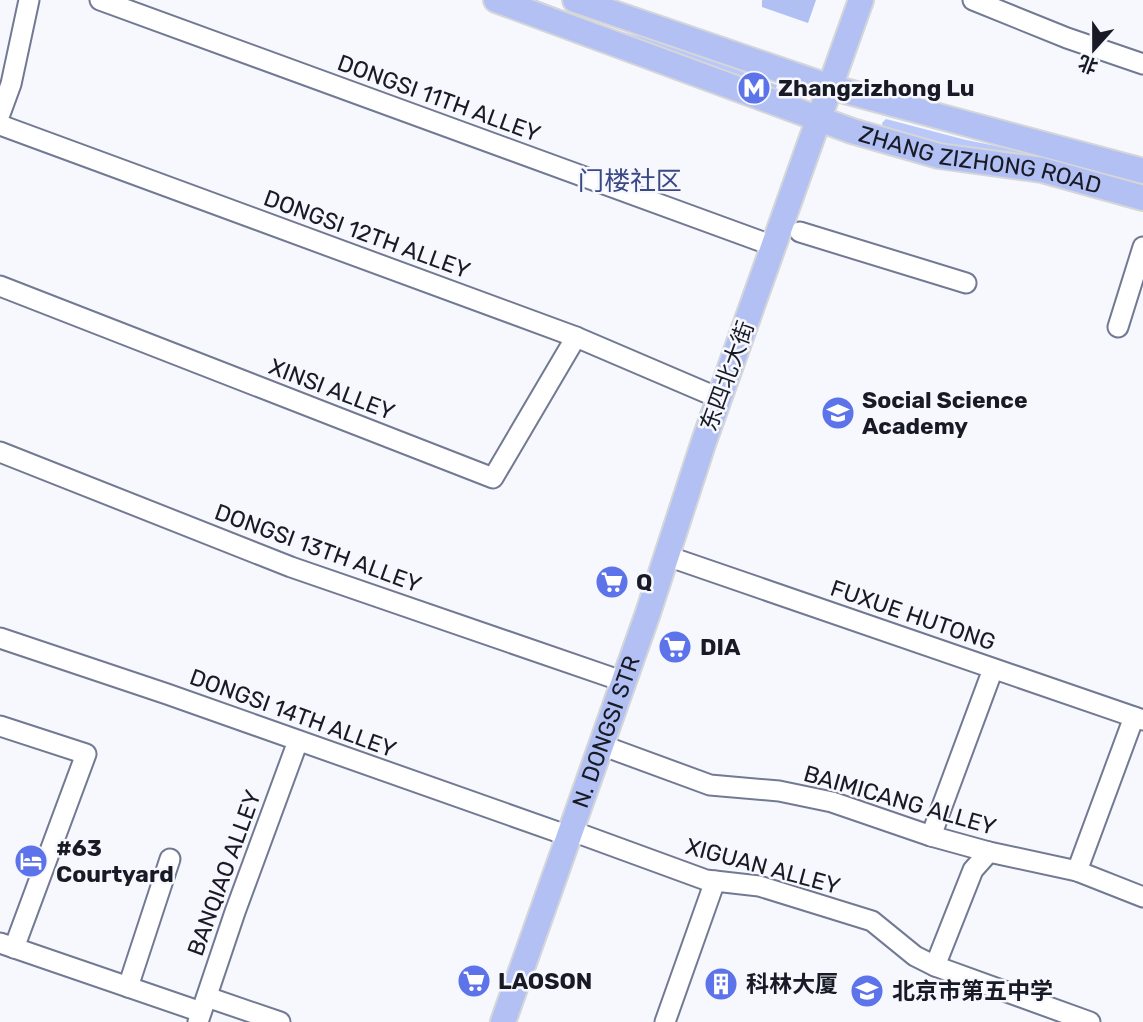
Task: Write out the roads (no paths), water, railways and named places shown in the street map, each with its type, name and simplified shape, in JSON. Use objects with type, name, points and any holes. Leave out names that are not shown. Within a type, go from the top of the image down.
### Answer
[{"type":"main road","name":"ZHANG ZIZHONG ROAD","points":[[496,0],[852,131],[939,156],[1042,170],[1143,198]]},
{"type":"main road","name":"ZHANG ZIZHONG ROAD","points":[[575,0],[822,84],[1143,171]]},
{"type":"main road","name":"东四北大街","points":[[704,441],[812,116],[844,0]]},
{"type":"main road","name":"东四北大街","points":[[822,84],[861,0]]},
{"type":"main road","name":"东四北大街","points":[[704,441],[723,342],[760,242],[812,116]]},
{"type":"main road","name":"N. DONGSI STR","points":[[503,1022],[571,834],[704,441]]},
{"type":"street","points":[[0,114],[10,84],[29,0]]},
{"type":"street","name":"DONGSI 11TH ALLEY","points":[[100,0],[760,242]]},
{"type":"street","points":[[973,0],[1067,38],[1143,64]]},
{"type":"street","name":"DONGSI 12TH ALLEY","points":[[0,125],[576,337],[714,396]]},
{"type":"street","points":[[800,232],[966,283]]},
{"type":"street","points":[[1118,327],[1143,247]]},
{"type":"street","name":"XINSI ALLEY","points":[[0,286],[493,478],[576,337]]},
{"type":"street","name":"DONGSI 13TH ALLEY","points":[[0,452],[291,567],[622,681]]},
{"type":"street","name":"FUXUE HUTONG","points":[[667,556],[1139,719]]},
{"type":"street","name":"DONGSI 14TH ALLEY","points":[[0,638],[571,834]]},
{"type":"street","points":[[931,836],[993,669]]},
{"type":"street","points":[[1077,871],[1139,719]]},
{"type":"street","points":[[0,726],[86,754],[7,946],[202,1010],[280,1022]]},
{"type":"street","name":"BANQIAO ALLEY","points":[[202,1010],[298,741]]},
{"type":"street","name":"BAIMICANG ALLEY","points":[[601,745],[709,785],[779,791],[832,802],[931,836],[1077,871],[1143,898]]},
{"type":"street","name":"XIGUAN ALLEY","points":[[571,834],[620,846],[695,876],[759,886],[872,921],[915,956],[935,966],[1090,1022]]},
{"type":"street","points":[[935,966],[973,870],[989,852]]},
{"type":"street","points":[[128,987],[170,859]]},
{"type":"street","points":[[665,1022],[715,881]]},
{"type":"place","name":"Zhangzizhong Lu","points":[[754,88]]},
{"type":"place","name":"Social Science Academy","points":[[838,413]]},
{"type":"place","name":"Q","points":[[612,582]]},
{"type":"place","name":"DIA","points":[[675,647]]},
{"type":"place","name":"#63 Courtyard","points":[[31,861]]},
{"type":"place","name":"LAOSON","points":[[474,981]]},
{"type":"place","name":"科林大厦","points":[[721,984]]},
{"type":"place","name":"北京市第五中学","points":[[867,991]]},
{"type":"district","name":"门楼社区","points":[[630,181]]}]
